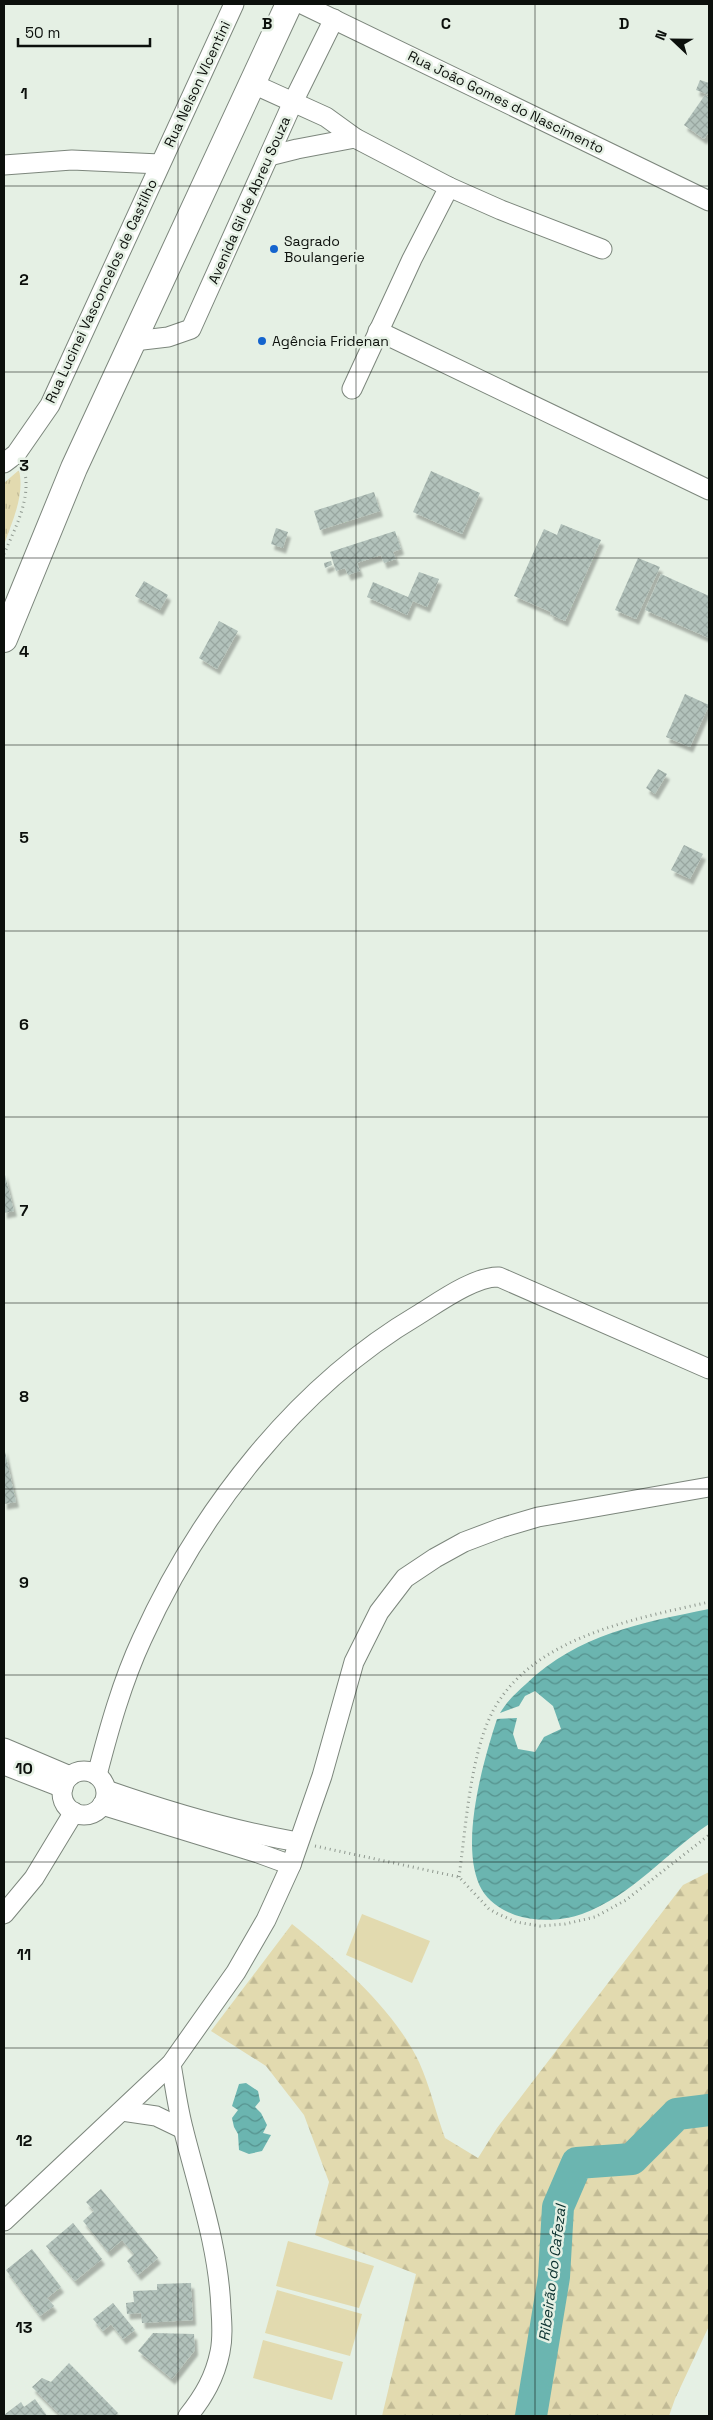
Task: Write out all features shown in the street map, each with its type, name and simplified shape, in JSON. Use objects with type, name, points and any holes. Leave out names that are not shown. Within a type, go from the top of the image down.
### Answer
[{"type":"street","name":"Rua Nelson VIcentini","points":[[160,164],[234,4]]},
{"type":"street","points":[[4,639],[74,468],[289,4]]},
{"type":"street","name":"Rua João Gomes do Nascimento","points":[[302,4],[709,201]]},
{"type":"street","name":"Avenida Gil de Abreu Souza","points":[[134,341],[168,337],[190,329],[293,102],[334,19]]},
{"type":"street","points":[[252,83],[339,125],[355,138],[449,187],[501,210],[602,249]]},
{"type":"street","points":[[269,156],[355,138]]},
{"type":"street","points":[[4,165],[72,160],[160,164]]},
{"type":"street","name":"Rua Lucinei Vasconcelos de Castilho","points":[[10,458],[50,405],[160,164]]},
{"type":"street","points":[[352,390],[378,331],[449,187]]},
{"type":"street","points":[[378,331],[709,490]]},
{"type":"street","points":[[67,1782],[65,1802],[74,1812],[88,1814],[102,1790],[116,1708],[142,1639],[171,1579],[207,1520],[241,1474],[309,1398],[382,1338],[455,1293],[491,1276],[507,1279],[709,1369]]},
{"type":"street","points":[[4,2221],[171,2064],[236,1972],[266,1920],[291,1865],[324,1768],[354,1662],[379,1612],[404,1578],[464,1542],[500,1528],[538,1517],[709,1487]]},
{"type":"street","points":[[4,1748],[67,1782]]},
{"type":"street","points":[[4,1765],[67,1782],[83,1771],[102,1790],[291,1865]]},
{"type":"street","points":[[102,1790],[199,1821],[261,1836],[298,1842]]},
{"type":"street","points":[[4,1914],[34,1878],[62,1835],[74,1812]]},
{"type":"street","points":[[171,2064],[183,2129],[208,2218],[218,2268],[222,2338],[212,2380],[188,2416]]},
{"type":"street","points":[[122,2111],[156,2116],[183,2129]]},
{"type":"path","points":[[4,554],[19,517],[25,495],[24,470],[10,458]]},
{"type":"path","points":[[459,1876],[470,1794],[480,1752],[486,1730],[504,1695],[535,1665],[576,1640],[598,1630],[645,1615],[709,1602]]},
{"type":"path","points":[[298,1842],[459,1876],[489,1909],[506,1919],[528,1925],[565,1924],[595,1917],[626,1900],[709,1835]]},
{"type":"green space","points":[[19,470],[19,499],[4,545],[4,483]]},
{"type":"green space","points":[[709,1872],[709,2326],[669,2416],[382,2416],[416,2274],[315,2235],[329,2182],[304,2115],[266,2066],[211,2031],[292,1924],[346,1970],[380,2004],[408,2042],[419,2062],[445,2138],[478,2158],[497,2128],[683,1885]]},
{"type":"green space","points":[[362,1914],[430,1941],[412,1983],[346,1955]]},
{"type":"green space","points":[[288,2241],[374,2266],[359,2308],[276,2286]]},
{"type":"green space","points":[[277,2290],[362,2314],[350,2356],[265,2333]]},
{"type":"green space","points":[[263,2340],[343,2362],[332,2400],[253,2378]]},
{"type":"water","points":[[709,1609],[709,1824],[618,1896],[582,1914],[540,1920],[515,1915],[496,1905],[482,1890],[475,1872],[472,1852],[475,1805],[485,1758],[497,1719],[517,1718],[513,1734],[518,1749],[535,1752],[544,1737],[561,1729],[553,1706],[535,1691],[525,1696],[519,1706],[500,1713],[515,1694],[546,1667],[567,1653],[589,1642],[635,1626]]},
{"type":"water","points":[[246,2083],[258,2091],[260,2101],[255,2107],[261,2113],[267,2125],[263,2133],[271,2135],[262,2151],[249,2154],[239,2150],[238,2134],[232,2118],[238,2110],[232,2106],[239,2084]]},
{"type":"building","points":[[700,80],[709,83],[709,95],[696,90]]},
{"type":"building","points":[[705,95],[709,98],[709,132],[704,139],[684,125]]},
{"type":"building","points":[[431,471],[480,493],[462,534],[413,512]]},
{"type":"building","points":[[374,492],[380,511],[320,530],[314,511]]},
{"type":"building","points":[[561,524],[601,540],[565,621],[550,614],[551,612],[514,596],[544,529],[557,535]]},
{"type":"building","points":[[276,528],[288,532],[283,548],[271,544]]},
{"type":"building","points":[[395,531],[401,549],[393,552],[396,559],[384,563],[381,555],[357,563],[360,571],[348,575],[345,568],[336,571],[330,552]]},
{"type":"building","points":[[638,558],[660,567],[636,619],[615,610]]},
{"type":"building","points":[[331,561],[332,565],[325,568],[324,563]]},
{"type":"building","points":[[419,572],[439,579],[427,607],[413,601],[407,615],[367,597],[373,582],[408,597]]},
{"type":"building","points":[[661,574],[709,596],[709,638],[645,610]]},
{"type":"building","points":[[144,581],[168,595],[160,610],[135,596]]},
{"type":"building","points":[[219,621],[238,631],[217,669],[199,658]]},
{"type":"building","points":[[685,694],[709,705],[690,747],[666,737]]},
{"type":"building","points":[[658,769],[667,774],[655,794],[646,788]]},
{"type":"building","points":[[684,845],[703,854],[690,879],[671,870]]},
{"type":"building","points":[[4,1171],[14,1211],[4,1213]]},
{"type":"building","points":[[4,1447],[16,1502],[4,1504]]},
{"type":"building","points":[[101,2189],[158,2258],[138,2275],[127,2261],[134,2254],[122,2240],[108,2252],[83,2221],[94,2211],[86,2202]]},
{"type":"building","points":[[73,2223],[102,2259],[75,2281],[46,2246]]},
{"type":"building","points":[[32,2249],[61,2287],[47,2298],[54,2306],[40,2316],[6,2270]]},
{"type":"building","points":[[191,2283],[193,2320],[142,2323],[141,2313],[127,2314],[126,2303],[134,2302],[133,2291],[157,2290],[157,2284]]},
{"type":"building","points":[[113,2303],[135,2330],[123,2339],[111,2324],[103,2331],[93,2319]]},
{"type":"building","points":[[153,2333],[194,2334],[195,2350],[172,2379],[138,2351]]},
{"type":"building","points":[[69,2363],[118,2413],[115,2416],[61,2416],[32,2387],[42,2378],[51,2382]]},
{"type":"building","points":[[35,2399],[47,2416],[4,2415],[21,2402],[24,2407]]},
{"type":"waterway","name":"Ribeirão do Cafezal","points":[[531,2416],[554,2277],[558,2207],[577,2163],[632,2159],[677,2114],[709,2110]]},
{"type":"place","name":"Sagrado Boulangerie","points":[[274,249]]},
{"type":"place","name":"Agência Fridenan","points":[[262,341]]}]
